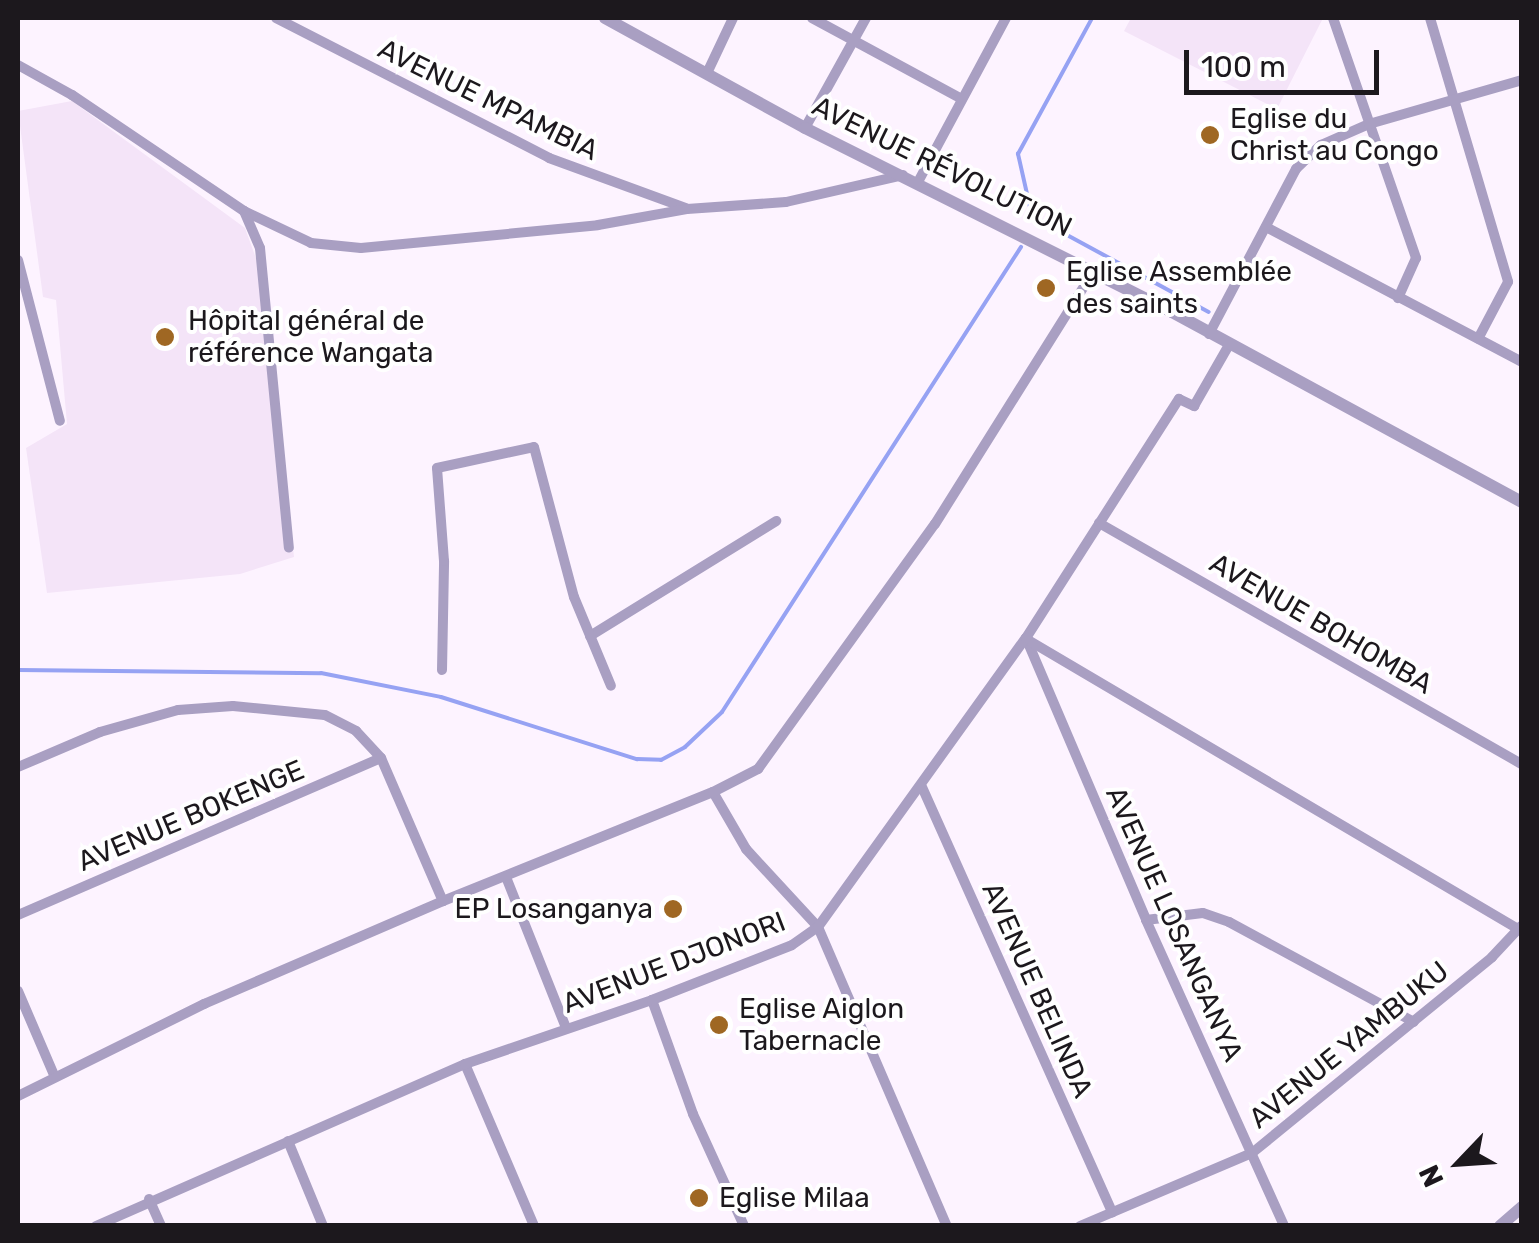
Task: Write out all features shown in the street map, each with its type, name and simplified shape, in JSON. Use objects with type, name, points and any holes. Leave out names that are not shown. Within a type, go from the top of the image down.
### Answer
[{"type":"street","name":"AVENUE MPAMBIA","points":[[276,18],[549,158],[687,209]]},
{"type":"street","name":"AVENUE RÉVOLUTION","points":[[604,18],[708,71],[805,128],[1094,271],[1522,502]]},
{"type":"street","points":[[708,71],[733,18]]},
{"type":"street","points":[[812,18],[960,98]]},
{"type":"street","points":[[805,128],[866,18]]},
{"type":"street","points":[[18,66],[72,95],[244,210],[311,243],[362,248],[598,224],[687,209],[786,202],[911,178],[1006,18]]},
{"type":"street","points":[[1333,18],[1416,258],[1398,298]]},
{"type":"street","points":[[1430,18],[1508,282],[1478,338]]},
{"type":"street","points":[[1209,334],[1296,170],[1321,145],[1369,124],[1522,80]]},
{"type":"street","points":[[244,210],[260,248],[290,548]]},
{"type":"street","points":[[1266,227],[1522,362]]},
{"type":"street","points":[[18,260],[60,421]]},
{"type":"street","points":[[18,1096],[54,1074],[443,901],[713,792],[758,769],[935,524],[1094,271]]},
{"type":"street","points":[[1508,282],[1522,278]]},
{"type":"street","name":"AVENUE DJONORI","points":[[96,1226],[466,1064],[652,1000],[792,945],[818,926],[1026,638],[1179,399],[1194,406],[1229,345]]},
{"type":"street","points":[[442,670],[444,561],[437,468],[536,449],[574,597],[611,686]]},
{"type":"street","points":[[590,636],[776,521]]},
{"type":"street","name":"AVENUE BOHOMBA","points":[[1099,523],[1522,764]]},
{"type":"street","points":[[1026,638],[1520,927]]},
{"type":"street","name":"AVENUE LOSANGANYA","points":[[1026,638],[1146,920],[1284,1226]]},
{"type":"street","points":[[18,766],[142,718],[178,710],[233,706],[325,714],[356,731],[382,758],[443,901]]},
{"type":"street","name":"AVENUE BOKENGE","points":[[18,915],[382,758]]},
{"type":"street","name":"AVENUE BELINDA","points":[[922,787],[1112,1212]]},
{"type":"street","points":[[713,792],[746,849],[818,926],[947,1226]]},
{"type":"street","points":[[506,876],[566,1028]]},
{"type":"street","points":[[1146,920],[1203,913],[1229,922],[1414,1022]]},
{"type":"street","name":"AVENUE YAMBUKU","points":[[1080,1226],[1252,1154],[1492,957],[1520,927]]},
{"type":"street","points":[[18,991],[54,1074]]},
{"type":"street","points":[[652,1000],[692,1114],[744,1226]]},
{"type":"street","points":[[466,1064],[534,1226]]},
{"type":"street","points":[[288,1142],[323,1226]]},
{"type":"street","points":[[149,1200],[161,1226]]},
{"type":"street","points":[[1500,1226],[1522,1207]]},
{"type":"shaded area","points":[[1131,18],[1323,18],[1277,109],[1124,31]]},
{"type":"shaded area","name":"Hôpital général de référence Wangata","points":[[72,101],[245,228],[266,286],[294,557],[240,574],[47,593],[26,448],[67,424],[56,300],[43,297],[18,111]]},
{"type":"waterway","points":[[1032,216],[1018,154],[1092,18]]},
{"type":"waterway","points":[[1030,219],[1032,216],[1209,312]]},
{"type":"waterway","points":[[18,670],[321,673],[441,697],[637,759],[661,760],[685,747],[722,712],[1021,247]]},
{"type":"place","name":"Eglise du Christ au Congo","points":[[1210,135]]},
{"type":"place","name":"Eglise Assemblée des saints","points":[[1046,288]]},
{"type":"place","name":"Hôpital général de référence Wangata","points":[[165,337]]},
{"type":"place","name":"EP Losanganya","points":[[673,909]]},
{"type":"place","name":"Eglise Aiglon Tabernacle","points":[[719,1025]]},
{"type":"place","name":"Eglise Milaa","points":[[699,1198]]}]
